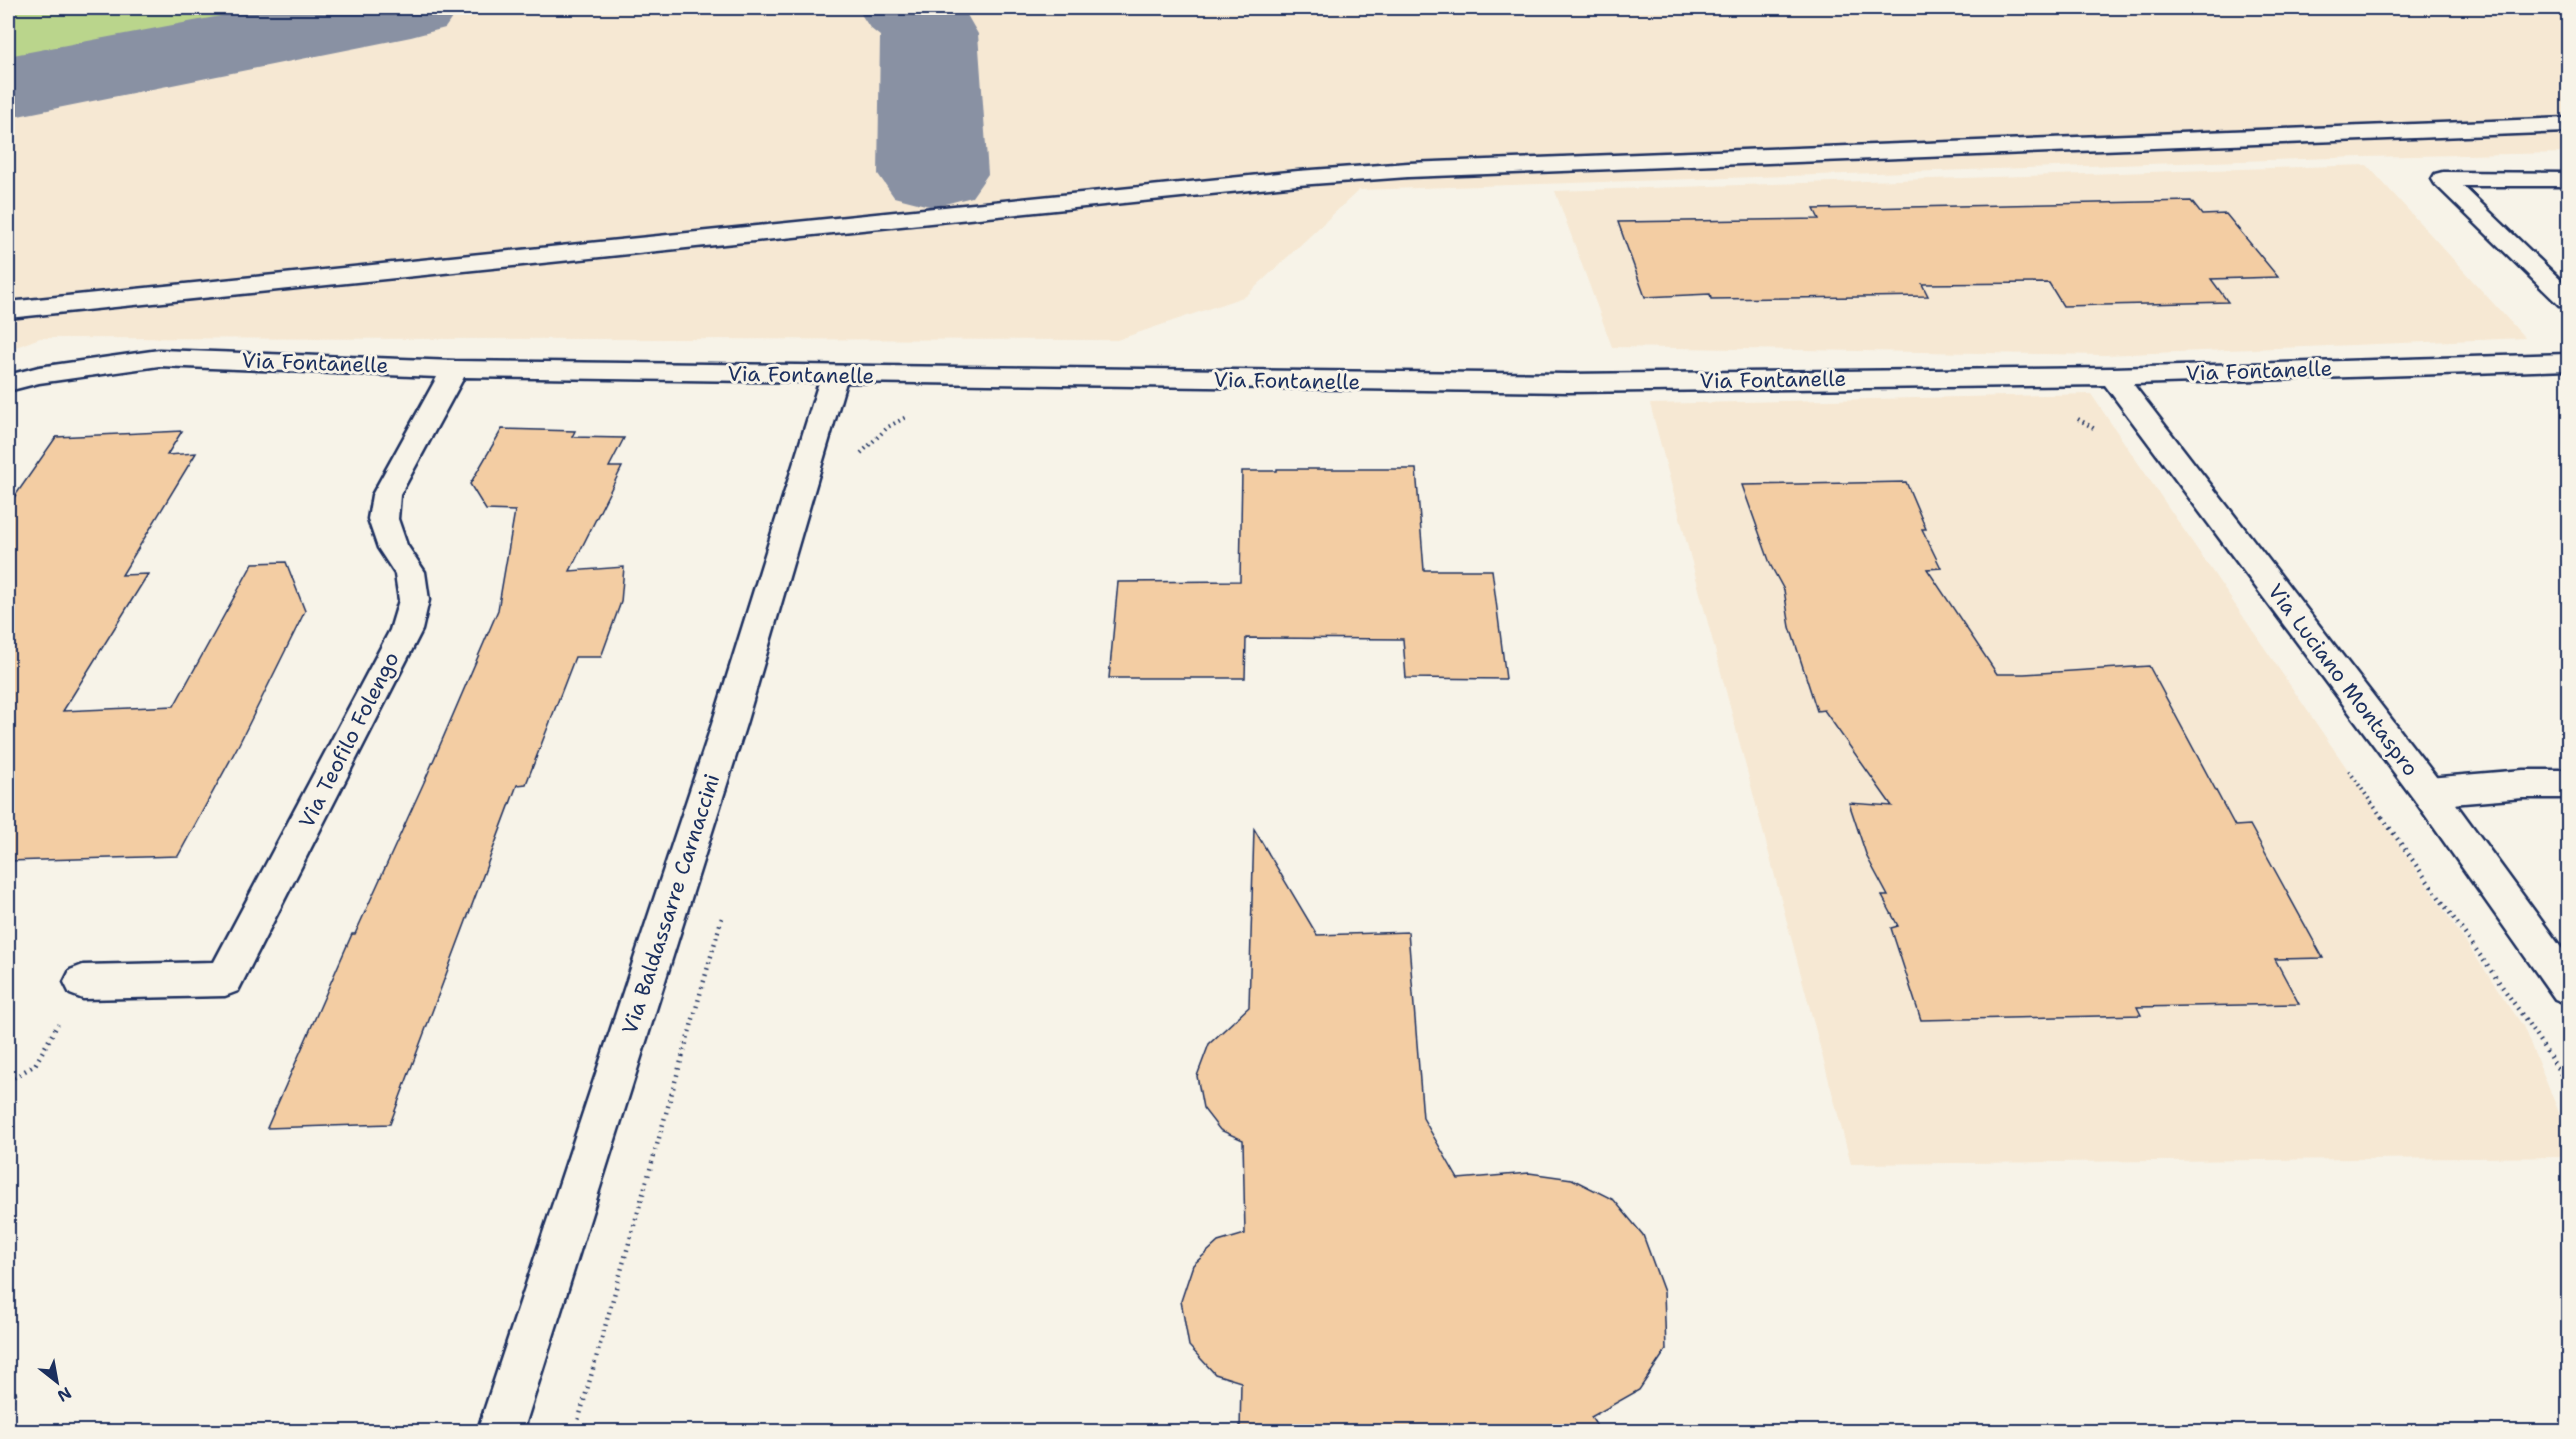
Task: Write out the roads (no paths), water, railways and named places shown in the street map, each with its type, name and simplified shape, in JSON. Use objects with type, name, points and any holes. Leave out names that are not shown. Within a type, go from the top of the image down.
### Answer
[{"type":"street","points":[[8,310],[912,216],[1298,178],[1408,170],[2568,125]]},
{"type":"street","points":[[2568,182],[2565,179],[2443,179],[2568,300]]},
{"type":"street","name":"Via Fontanelle","points":[[8,383],[39,375],[159,358],[455,369],[1569,383],[2113,376],[2568,362]]},
{"type":"street","name":"Via Teofilo Folengo","points":[[83,982],[225,980],[406,630],[414,600],[410,572],[393,548],[383,519],[386,495],[455,369]]},
{"type":"street","name":"Via Baldassarre Carnaccini","points":[[500,1431],[726,735],[835,375]]},
{"type":"street","name":"Via Luciano Montaspro","points":[[2113,376],[2428,792],[2568,987]]},
{"type":"street","points":[[2428,792],[2523,784],[2568,784]]}]
